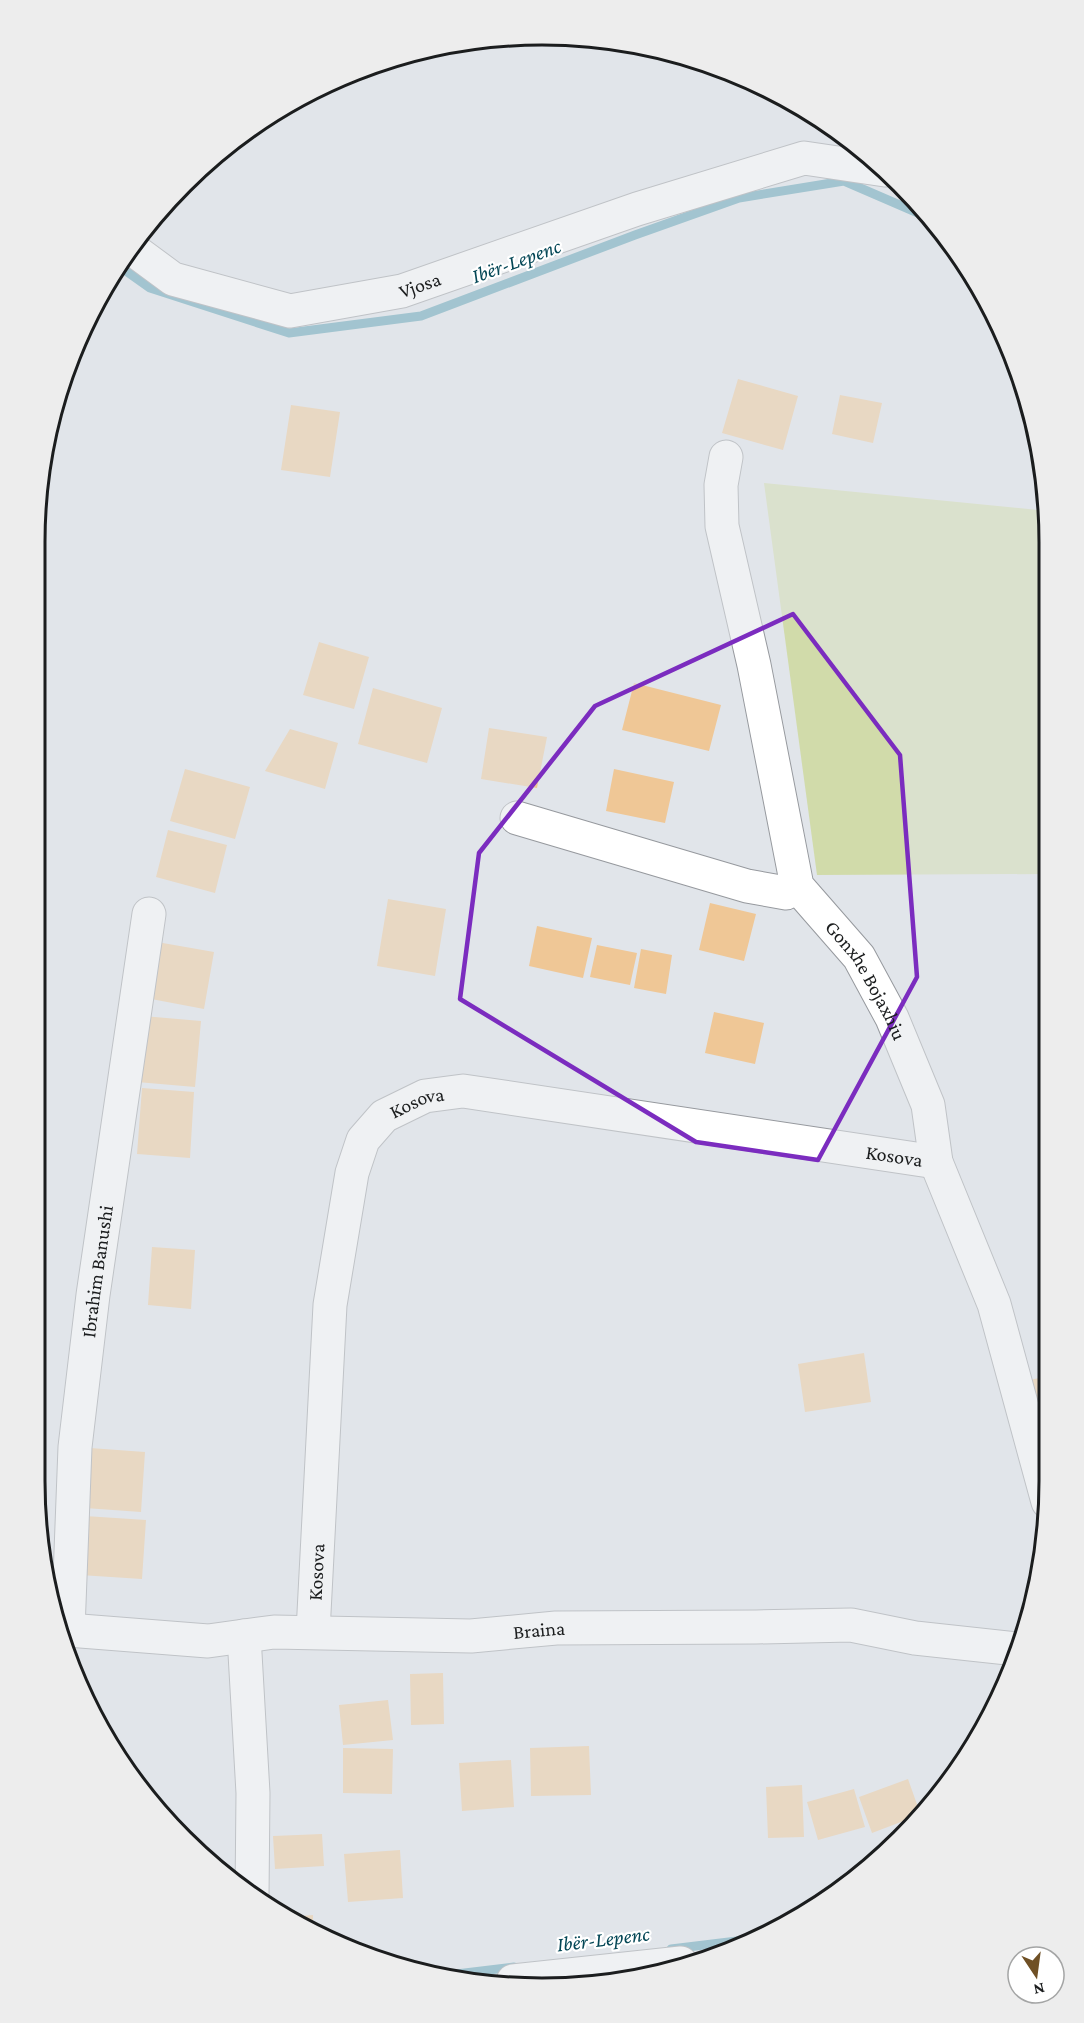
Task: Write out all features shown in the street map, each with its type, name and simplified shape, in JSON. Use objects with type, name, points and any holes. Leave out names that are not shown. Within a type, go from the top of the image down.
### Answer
[{"type":"street","name":"Vjosa","points":[[138,253],[173,279],[290,311],[402,291],[637,209],[804,158],[870,168]]},
{"type":"street","points":[[517,818],[747,886],[786,893],[797,886],[754,665],[722,526],[721,485],[726,457]]},
{"type":"street","name":"Gonxhe Bojaxhiu","points":[[797,886],[859,957],[892,1018],[927,1104],[936,1162],[994,1304],[1039,1469]]},
{"type":"street","name":"Ibrahim Banushi","points":[[64,1616],[75,1447],[93,1294],[149,914]]},
{"type":"street","name":"Kosova","points":[[313,1632],[330,1305],[352,1173],[363,1140],[384,1116],[425,1096],[463,1091],[936,1162]]},
{"type":"street","name":"Braina","points":[[68,1629],[208,1641],[274,1632],[471,1636],[556,1628],[852,1624],[915,1638],[1010,1648]]},
{"type":"street","points":[[244,1636],[253,1793],[252,1884]]},
{"type":"street","points":[[542,1978],[638,1968]]},
{"type":"highlighted area","points":[[793,614],[900,755],[917,977],[818,1160],[696,1142],[460,999],[479,853],[595,706]]},
{"type":"green space","points":[[764,483],[1038,510],[1039,874],[817,875]]},
{"type":"building","points":[[738,379],[798,396],[783,450],[722,433]]},
{"type":"building","points":[[840,395],[882,403],[873,443],[832,434]]},
{"type":"building","points":[[291,405],[340,412],[330,477],[281,470]]},
{"type":"building","points":[[319,642],[369,657],[354,709],[303,695]]},
{"type":"building","points":[[634,683],[721,705],[709,751],[622,730]]},
{"type":"building","points":[[373,688],[442,708],[427,763],[358,744]]},
{"type":"building","points":[[489,728],[547,737],[537,788],[481,779]]},
{"type":"building","points":[[290,729],[338,743],[325,789],[265,771]]},
{"type":"building","points":[[185,769],[250,787],[235,839],[170,821]]},
{"type":"building","points":[[614,769],[674,782],[665,823],[606,811]]},
{"type":"building","points":[[168,830],[227,845],[215,893],[156,877]]},
{"type":"building","points":[[388,899],[446,909],[435,976],[377,966]]},
{"type":"building","points":[[710,903],[756,914],[744,961],[699,950]]},
{"type":"building","points":[[537,926],[592,938],[583,978],[529,966]]},
{"type":"building","points":[[157,942],[214,952],[204,1009],[146,998]]},
{"type":"building","points":[[597,945],[637,953],[630,985],[590,977]]},
{"type":"building","points":[[641,949],[672,955],[666,994],[634,988]]},
{"type":"building","points":[[714,1012],[764,1023],[755,1064],[705,1053]]},
{"type":"building","points":[[143,1016],[201,1021],[195,1087],[137,1082]]},
{"type":"building","points":[[142,1088],[194,1092],[190,1158],[137,1154]]},
{"type":"building","points":[[152,1247],[195,1250],[191,1309],[148,1305]]},
{"type":"building","points":[[864,1353],[871,1402],[805,1412],[798,1364]]},
{"type":"building","points":[[1039,1378],[1039,1418],[1029,1421],[1020,1382]]},
{"type":"building","points":[[90,1448],[145,1452],[141,1512],[85,1508]]},
{"type":"building","points":[[85,1516],[146,1520],[142,1579],[80,1575]]},
{"type":"building","points":[[443,1673],[444,1724],[411,1725],[410,1674]]},
{"type":"building","points":[[388,1700],[393,1740],[343,1745],[339,1705]]},
{"type":"building","points":[[589,1746],[591,1795],[531,1796],[530,1748]]},
{"type":"building","points":[[343,1748],[393,1749],[392,1794],[343,1793]]},
{"type":"building","points":[[511,1760],[514,1807],[462,1811],[459,1763]]},
{"type":"building","points":[[908,1779],[918,1807],[904,1821],[872,1833],[859,1797]]},
{"type":"building","points":[[802,1785],[804,1837],[768,1838],[766,1787]]},
{"type":"building","points":[[854,1789],[865,1827],[818,1840],[807,1802]]},
{"type":"building","points":[[322,1834],[324,1866],[275,1869],[273,1836]]},
{"type":"building","points":[[400,1850],[403,1898],[348,1902],[344,1854]]},
{"type":"building","points":[[313,1915],[313,1922],[302,1916]]},
{"type":"waterway","name":"Ibër-Lepenc","points":[[126,271],[150,288],[289,333],[421,316],[739,198],[844,181],[913,211]]},
{"type":"waterway","name":"Ibër-Lepenc","points":[[671,1949],[726,1942]]},
{"type":"waterway","name":"Ibër-Lepenc","points":[[469,1972],[514,1967]]}]
